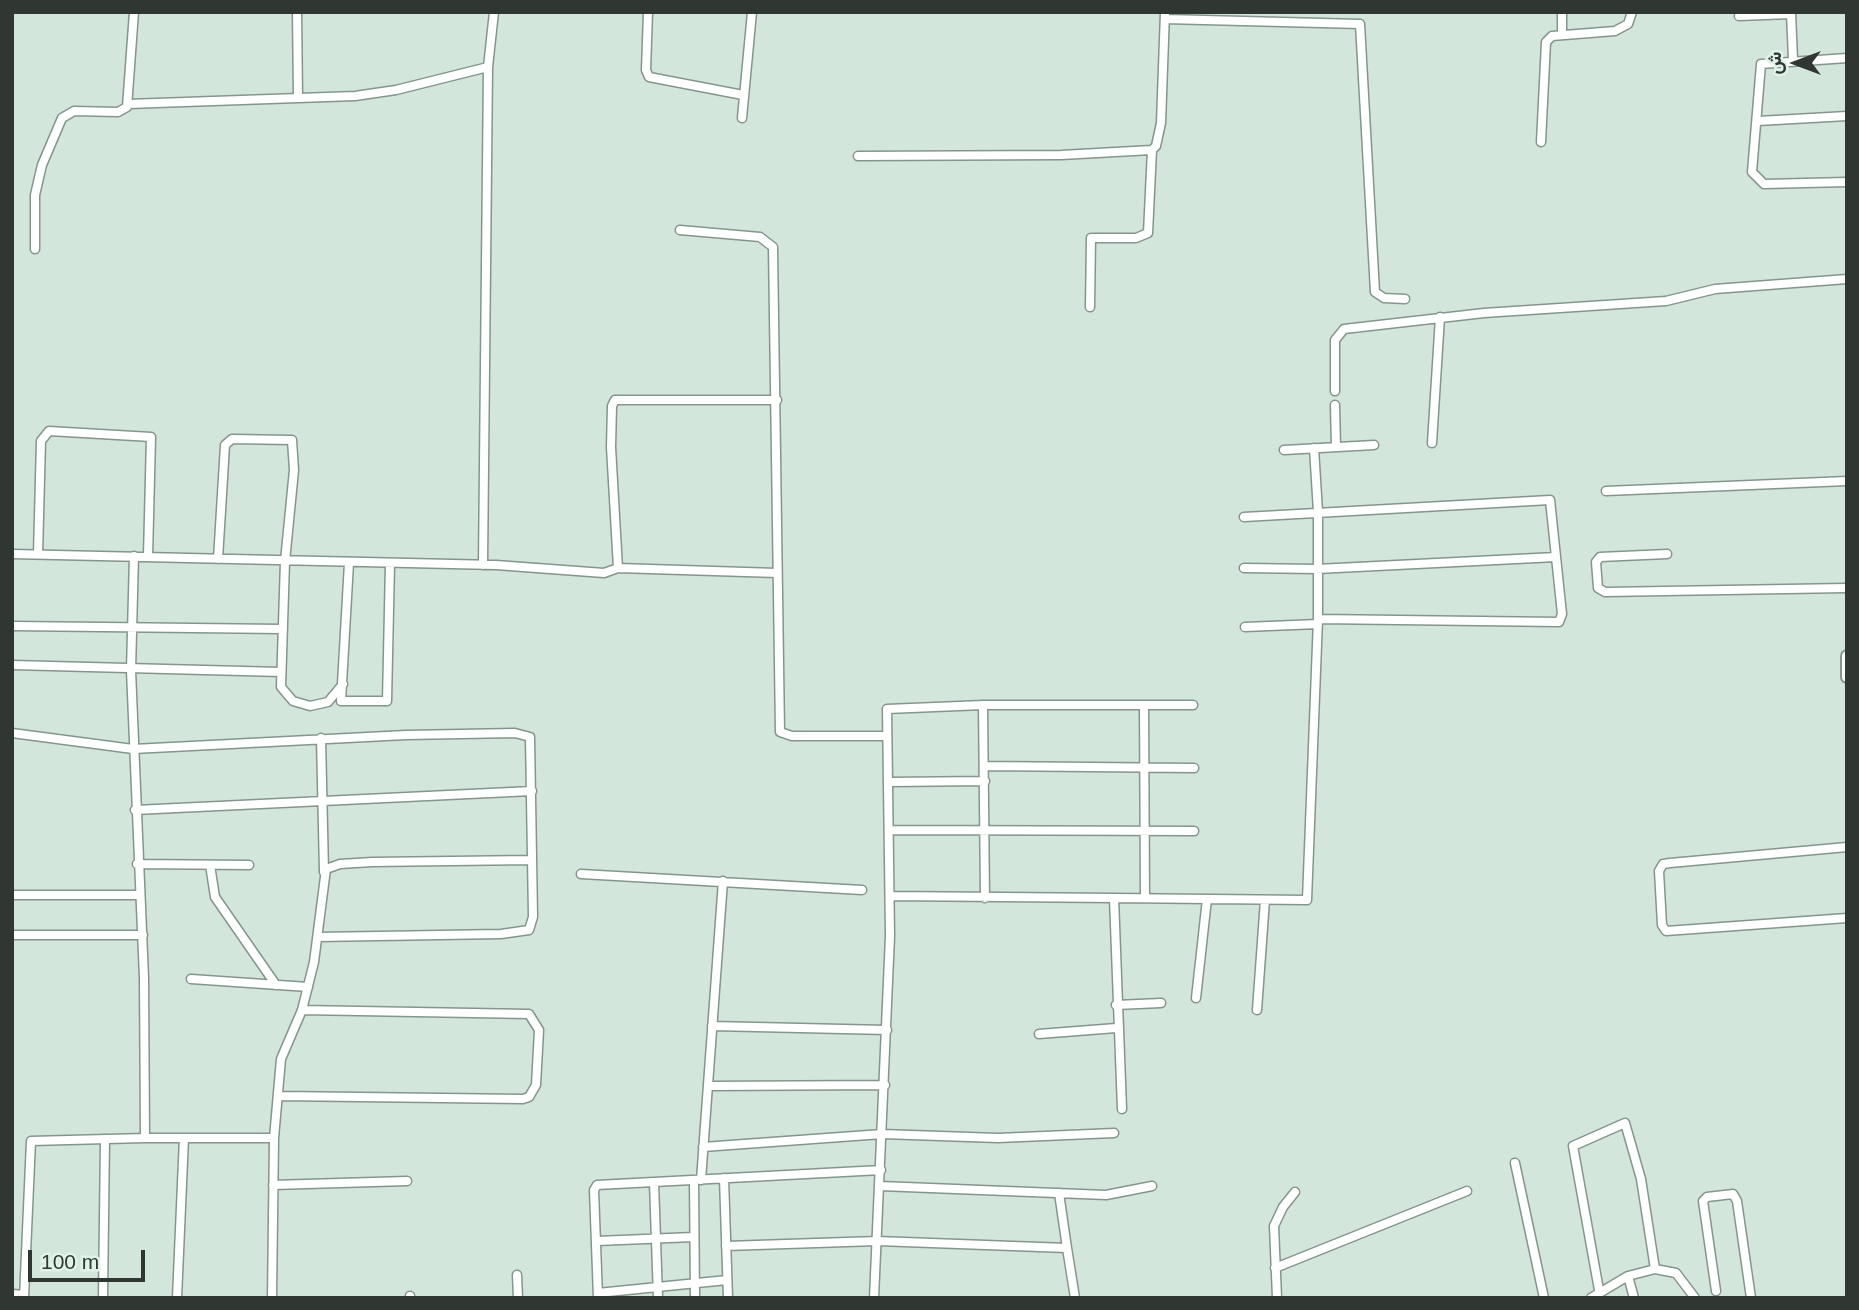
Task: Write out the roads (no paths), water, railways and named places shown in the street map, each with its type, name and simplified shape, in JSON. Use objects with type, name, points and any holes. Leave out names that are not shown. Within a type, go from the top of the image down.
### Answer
[{"type":"main road","points":[[1847,656],[1847,677]]},
{"type":"street","points":[[35,249],[35,195],[42,165],[62,118],[74,111],[120,112],[128,101],[134,12]]},
{"type":"street","points":[[298,12],[298,98]]},
{"type":"street","points":[[483,565],[488,66],[494,12]]},
{"type":"street","points":[[648,12],[646,69],[649,77],[743,95]]},
{"type":"street","points":[[742,118],[752,12]]},
{"type":"street","points":[[1562,12],[1562,35]]},
{"type":"street","points":[[1541,142],[1546,42],[1552,36],[1615,31],[1628,24],[1632,12]]},
{"type":"street","points":[[1739,16],[1791,13],[1793,60]]},
{"type":"street","points":[[1090,307],[1091,238],[1136,238],[1148,233],[1152,150],[1156,146],[1161,123],[1165,15],[1360,24],[1374,287],[1375,292],[1384,298],[1405,299]]},
{"type":"street","points":[[1847,58],[1761,64],[1752,172],[1764,184],[1847,182]]},
{"type":"street","points":[[128,101],[355,96],[396,90],[488,66]]},
{"type":"street","points":[[1758,121],[1847,116]]},
{"type":"street","points":[[858,156],[1061,155],[1152,150]]},
{"type":"street","points":[[680,230],[760,237],[773,247],[780,732],[792,736],[887,736]]},
{"type":"street","points":[[1335,391],[1335,340],[1339,331],[1440,317],[1666,301],[1715,289],[1847,279]]},
{"type":"street","points":[[1432,443],[1440,317]]},
{"type":"street","points":[[618,568],[611,447],[612,406],[615,400],[777,400]]},
{"type":"street","points":[[1335,405],[1336,447]]},
{"type":"street","points":[[38,554],[41,441],[49,431],[151,437],[148,556]]},
{"type":"street","points":[[218,559],[225,444],[232,439],[292,440],[294,470],[285,561],[281,687],[293,701],[310,706],[328,702],[343,684]]},
{"type":"street","points":[[1284,450],[1374,445]]},
{"type":"street","points":[[890,896],[1307,900],[1318,621],[1318,512],[1314,448]]},
{"type":"street","points":[[1606,491],[1847,481]]},
{"type":"street","points":[[1244,516],[1547,499],[1551,503],[1562,614],[1559,622],[1318,621],[1245,627]]},
{"type":"street","points":[[12,554],[496,565],[604,573],[618,568],[776,573]]},
{"type":"street","points":[[1667,554],[1600,557],[1596,562],[1598,588],[1605,592],[1847,587]]},
{"type":"street","points":[[134,556],[131,670],[137,864],[143,935],[145,1138]]},
{"type":"street","points":[[1244,568],[1317,569],[1556,557]]},
{"type":"street","points":[[349,563],[341,701],[387,701],[390,563]]},
{"type":"street","points":[[12,626],[283,629]]},
{"type":"street","points":[[12,665],[281,673]]},
{"type":"street","points":[[983,705],[985,898]]},
{"type":"street","points":[[874,1298],[885,1085],[890,896],[890,782],[886,713],[891,708],[983,705],[1193,705]]},
{"type":"street","points":[[1144,705],[1145,898]]},
{"type":"street","points":[[12,733],[133,749],[321,738],[528,735],[532,740],[533,917],[531,926],[524,933],[318,937]]},
{"type":"street","points":[[271,1298],[274,1138],[283,1052],[302,1010],[308,987],[318,937],[324,872],[325,798],[321,738]]},
{"type":"street","points":[[985,766],[1194,768]]},
{"type":"street","points":[[890,782],[985,782]]},
{"type":"street","points":[[135,810],[325,798],[532,791]]},
{"type":"street","points":[[891,830],[985,828],[1194,831]]},
{"type":"street","points":[[1847,846],[1670,863],[1663,864],[1659,871],[1662,925],[1666,931],[1847,918]]},
{"type":"street","points":[[324,872],[330,867],[351,863],[531,860]]},
{"type":"street","points":[[137,864],[249,865]]},
{"type":"street","points":[[210,865],[215,897],[276,985]]},
{"type":"street","points":[[581,874],[862,890]]},
{"type":"street","points":[[695,1298],[693,1237],[697,1180],[703,1147],[723,881]]},
{"type":"street","points":[[12,895],[139,895]]},
{"type":"street","points":[[1114,898],[1116,1028],[1122,1109]]},
{"type":"street","points":[[1196,998],[1207,899]]},
{"type":"street","points":[[1256,1010],[1265,900]]},
{"type":"street","points":[[12,935],[143,935]]},
{"type":"street","points":[[191,979],[308,987]]},
{"type":"street","points":[[1116,1004],[1161,1003]]},
{"type":"street","points":[[278,1096],[523,1099],[536,1085],[539,1030],[529,1014],[302,1010]]},
{"type":"street","points":[[712,1027],[887,1030]]},
{"type":"street","points":[[1039,1034],[1116,1028]]},
{"type":"street","points":[[708,1086],[885,1085]]},
{"type":"street","points":[[1599,1290],[1573,1146],[1625,1123],[1641,1179],[1655,1269]]},
{"type":"street","points":[[703,1147],[882,1134],[998,1138],[1114,1133]]},
{"type":"street","points":[[177,1298],[184,1138]]},
{"type":"street","points":[[12,1294],[24,1296],[30,1143],[36,1140],[274,1138]]},
{"type":"street","points":[[103,1298],[105,1139]]},
{"type":"street","points":[[1515,1163],[1544,1298]]},
{"type":"street","points":[[727,1280],[658,1294],[598,1295],[595,1186],[881,1170]]},
{"type":"street","points":[[724,1178],[728,1298]]},
{"type":"street","points":[[273,1185],[407,1181]]},
{"type":"street","points":[[654,1182],[658,1294]]},
{"type":"street","points":[[880,1186],[1106,1195],[1152,1186]]},
{"type":"street","points":[[1275,1268],[1467,1191]]},
{"type":"street","points":[[1277,1298],[1274,1226],[1279,1212],[1295,1192]]},
{"type":"street","points":[[1059,1193],[1075,1298]]},
{"type":"street","points":[[1716,1291],[1703,1201],[1707,1197],[1733,1194],[1737,1198],[1751,1298]]},
{"type":"street","points":[[597,1241],[693,1237]]},
{"type":"street","points":[[726,1246],[877,1241],[1067,1248]]},
{"type":"street","points":[[1591,1298],[1599,1290],[1628,1276],[1655,1269],[1676,1273],[1695,1298]]},
{"type":"street","points":[[517,1275],[518,1298]]},
{"type":"street","points":[[1628,1276],[1634,1298]]}]
